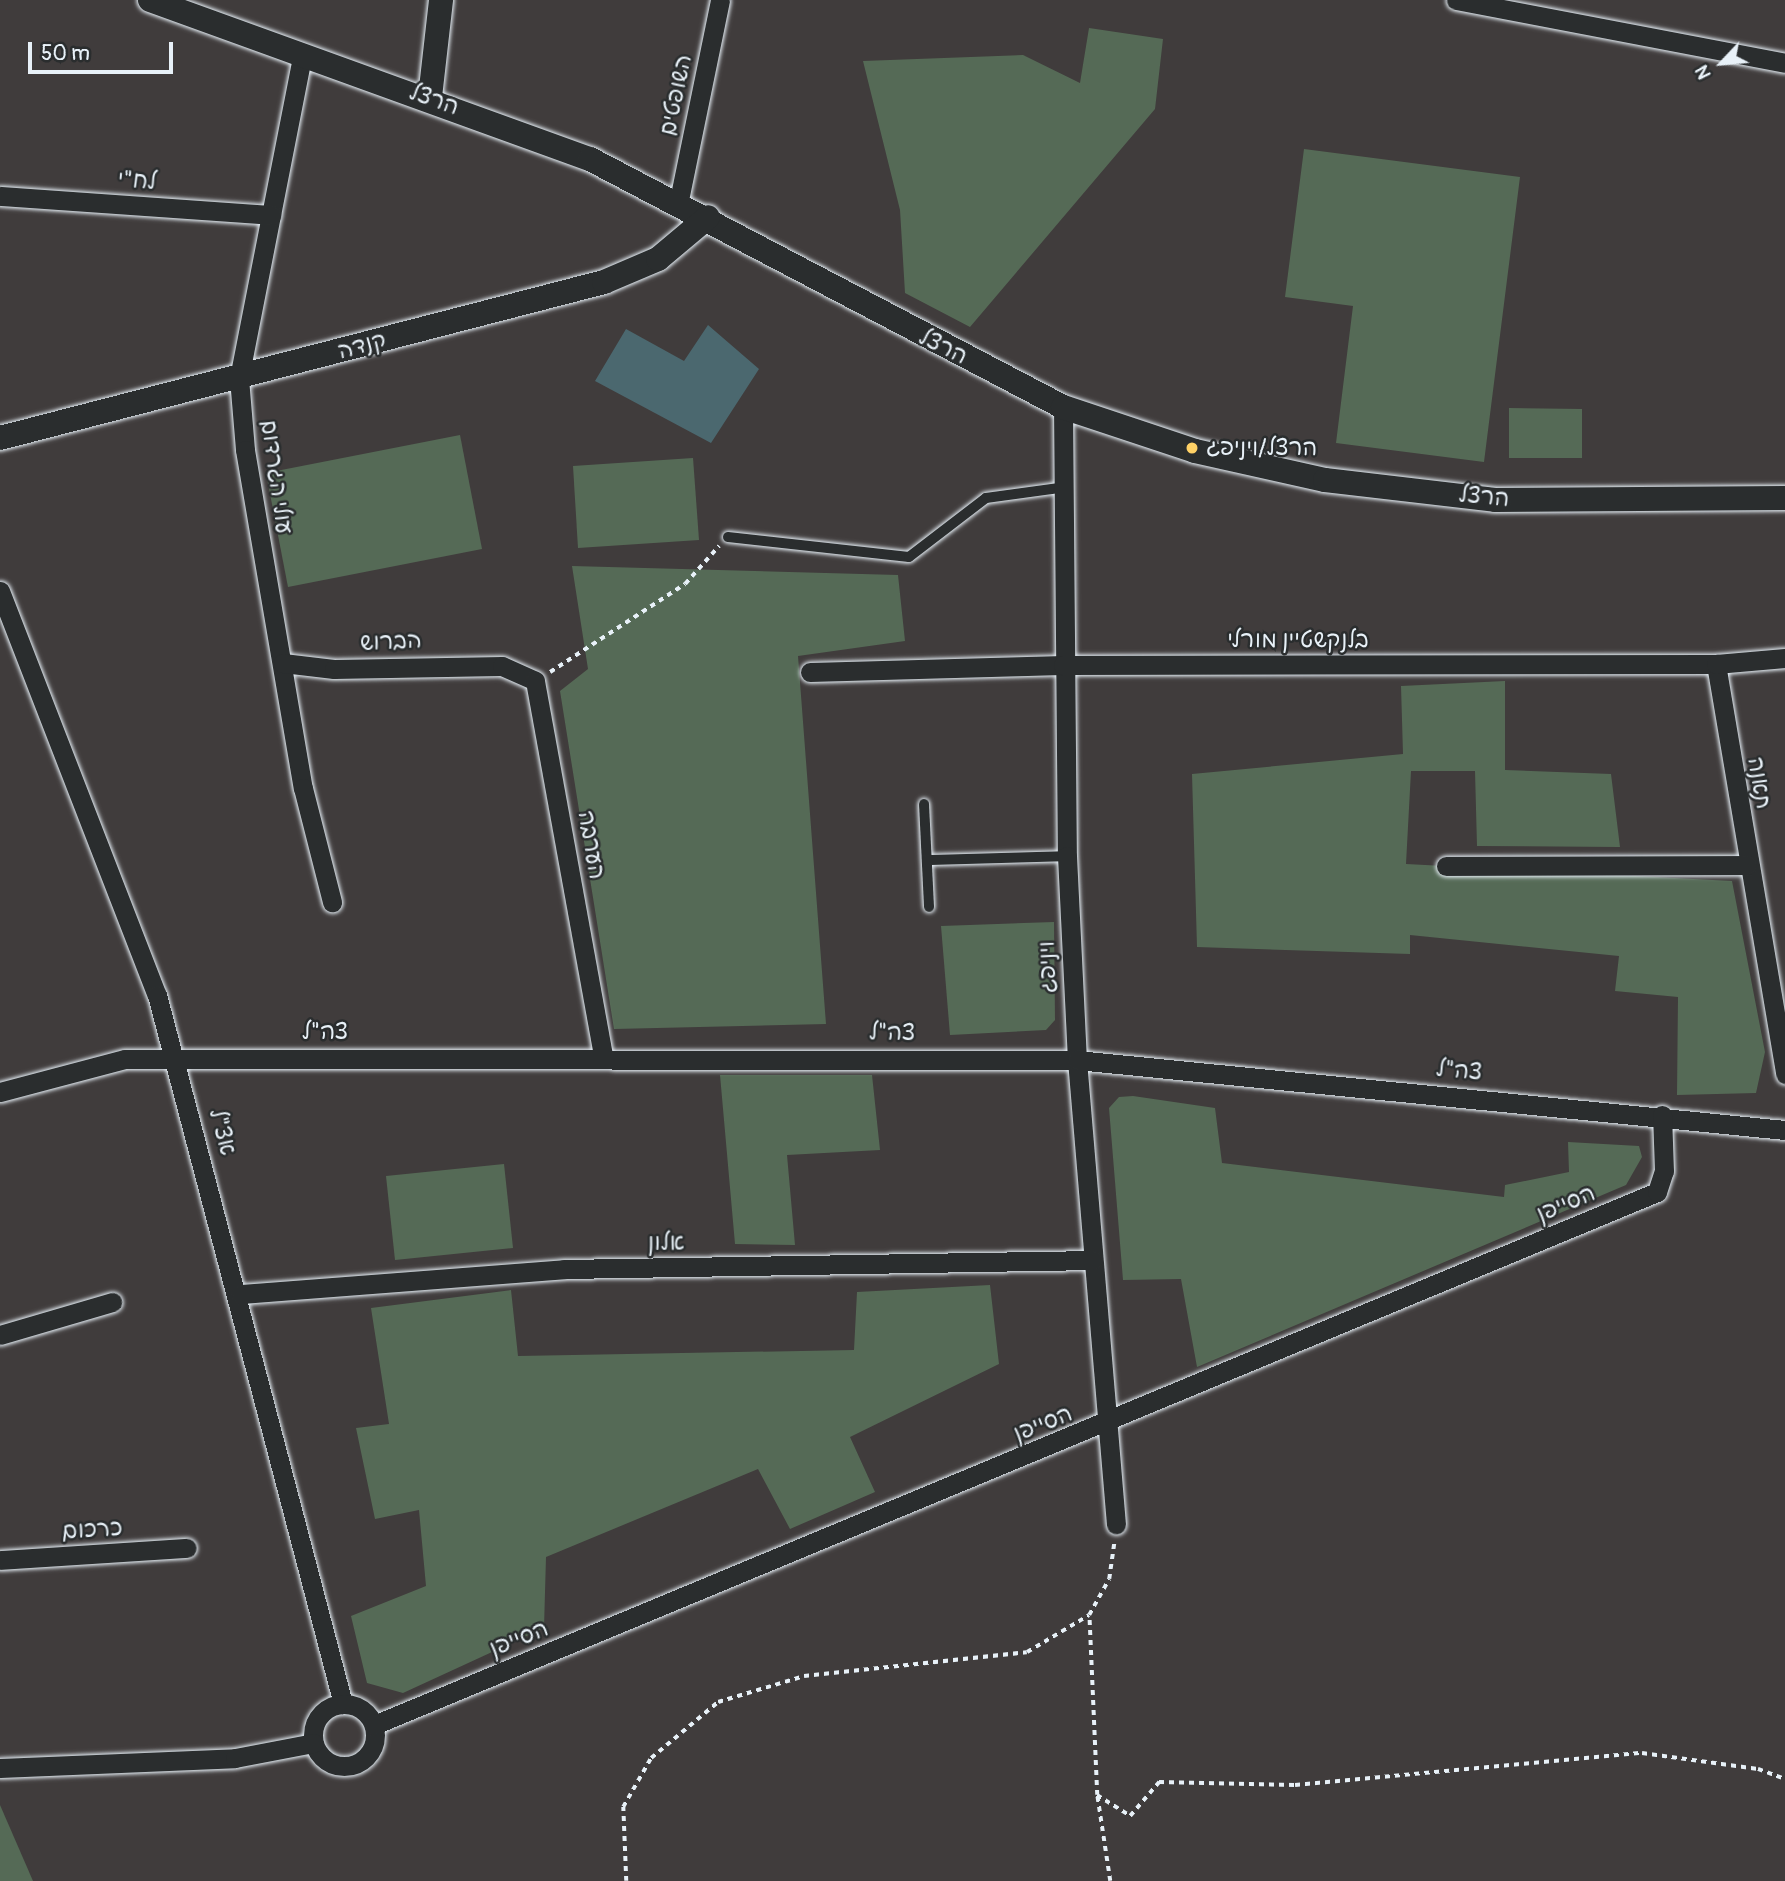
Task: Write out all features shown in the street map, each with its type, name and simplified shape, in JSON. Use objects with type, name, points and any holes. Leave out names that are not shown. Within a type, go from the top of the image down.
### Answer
[{"type":"street","name":"הרצל","points":[[150,0],[188,6],[302,57],[430,97],[679,200],[883,317],[1063,407],[1195,451],[1325,480],[1495,500],[1785,498]]},
{"type":"street","points":[[430,97],[441,0]]},
{"type":"street","name":"השופטים","points":[[679,200],[720,0]]},
{"type":"street","points":[[1456,0],[1785,62]]},
{"type":"street","name":"עולי הגרדום","points":[[302,57],[239,378],[245,450],[303,788],[331,902]]},
{"type":"street","name":"לח\"י","points":[[0,196],[271,215]]},
{"type":"street","name":"קנדה","points":[[0,438],[604,282],[658,259],[708,217]]},
{"type":"street","name":"ויניפג","points":[[1063,407],[1067,487],[1063,665],[1067,856],[1077,1060],[1116,1524]]},
{"type":"street","name":"אצ\"ל","points":[[0,591],[176,1057],[241,1294],[343,1704]]},
{"type":"street","name":"בלנקשטיין מורלי","points":[[810,672],[1063,665],[1716,664],[1785,658]]},
{"type":"street","name":"הברוש","points":[[283,663],[334,670],[502,666],[536,681]]},
{"type":"street","name":"תאנה","points":[[1716,664],[1747,865],[1785,1074]]},
{"type":"street","name":"הערבה","points":[[536,681],[603,1055]]},
{"type":"street","points":[[1446,866],[1747,865]]},
{"type":"street","name":"צה\"ל","points":[[0,1093],[125,1059],[176,1057],[603,1055],[1077,1060],[1662,1115],[1785,1130]]},
{"type":"street","name":"הסייפן","points":[[374,1725],[1107,1424],[1657,1192],[1664,1171],[1662,1115]]},
{"type":"street","name":"אלון","points":[[241,1294],[564,1269],[1093,1260]]},
{"type":"street","points":[[0,1335],[112,1302]]},
{"type":"street","name":"כרכום","points":[[0,1560],[187,1548]]},
{"type":"street","points":[[343,1704],[365,1711],[374,1725],[372,1750],[356,1765],[334,1765],[314,1742],[320,1714],[343,1704]]},
{"type":"street","points":[[0,1768],[235,1758],[314,1742]]},
{"type":"lane","points":[[728,537],[909,557],[986,498],[1067,487]]},
{"type":"lane","points":[[924,804],[929,907]]},
{"type":"lane","points":[[927,860],[1067,856]]},
{"type":"path","points":[[536,681],[685,584],[728,537]]},
{"type":"path","points":[[626,1881],[623,1807],[650,1758],[718,1702],[804,1676],[1027,1653],[1089,1615],[1109,1579],[1116,1524]]},
{"type":"path","points":[[1089,1615],[1097,1795],[1110,1881]]},
{"type":"path","points":[[1097,1795],[1130,1816],[1159,1782],[1294,1785],[1642,1753],[1758,1769],[1785,1779]]},
{"type":"green space","points":[[1089,28],[1163,39],[1155,109],[970,327],[905,293],[900,210],[863,61],[1023,55],[1080,83]]},
{"type":"green space","points":[[1304,149],[1520,177],[1484,462],[1336,443],[1353,306],[1285,297]]},
{"type":"green space","points":[[1509,408],[1582,409],[1582,458],[1509,458]]},
{"type":"green space","points":[[460,435],[482,549],[288,587],[266,473]]},
{"type":"green space","points":[[693,458],[699,540],[578,548],[573,466]]},
{"type":"green space","points":[[572,566],[898,575],[905,641],[798,656],[826,1024],[614,1029],[560,691],[588,669]]},
{"type":"green space","points":[[1505,681],[1505,770],[1611,774],[1620,847],[1477,846],[1475,771],[1411,771],[1406,864],[1732,881],[1765,1052],[1756,1093],[1677,1095],[1678,997],[1615,991],[1619,956],[1410,935],[1410,954],[1197,947],[1192,774],[1403,754],[1401,686]]},
{"type":"green space","points":[[1054,922],[1055,1020],[1046,1030],[950,1035],[941,926]]},
{"type":"green space","points":[[720,1075],[872,1075],[880,1150],[787,1155],[795,1245],[735,1244]]},
{"type":"green space","points":[[1133,1096],[1215,1108],[1222,1163],[1504,1197],[1505,1185],[1569,1172],[1568,1142],[1639,1146],[1642,1157],[1626,1185],[1197,1367],[1181,1279],[1123,1280],[1109,1108],[1119,1097]]},
{"type":"green space","points":[[504,1164],[513,1248],[395,1260],[386,1176]]},
{"type":"green space","points":[[990,1285],[999,1364],[850,1437],[875,1492],[790,1529],[758,1469],[546,1557],[544,1628],[403,1693],[367,1683],[351,1616],[426,1586],[419,1510],[375,1519],[356,1428],[389,1424],[371,1308],[511,1290],[518,1356],[854,1350],[857,1292]]},
{"type":"green space","points":[[0,1805],[33,1881],[0,1881]]},
{"type":"water","points":[[708,325],[759,369],[711,443],[595,381],[626,329],[684,361]]},
{"type":"place","name":"הרצל/ויניפג","points":[[1192,448]]}]
